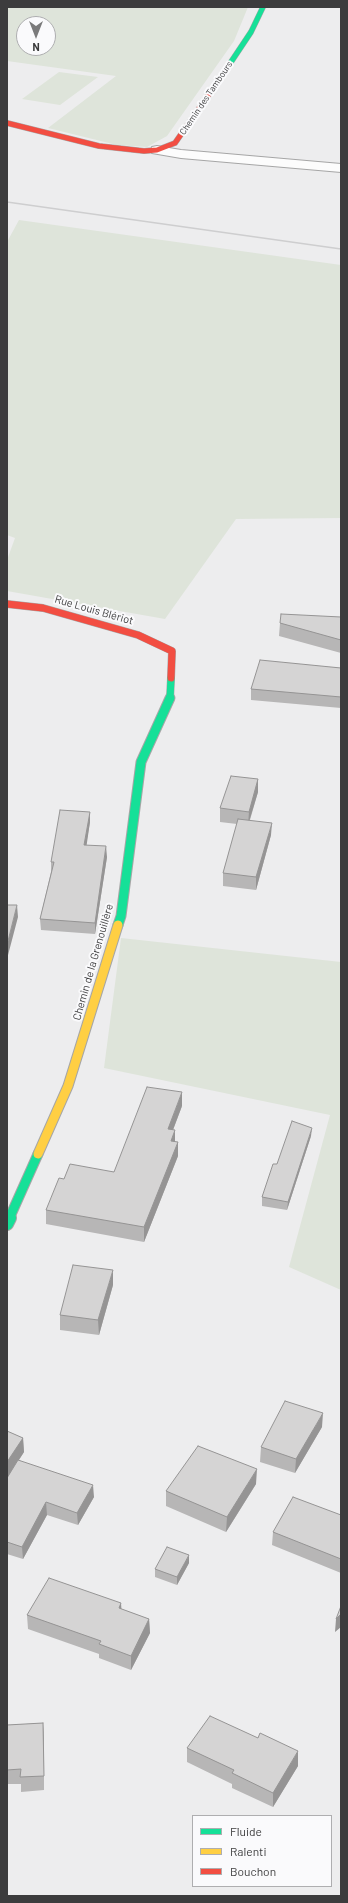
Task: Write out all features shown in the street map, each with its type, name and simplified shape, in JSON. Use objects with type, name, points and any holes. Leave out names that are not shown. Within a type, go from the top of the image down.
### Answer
[{"type":"street","name":"Chemin des Tambours","points":[[7,123],[99,146],[144,151],[157,150],[175,143],[251,32],[263,7]]},
{"type":"street","points":[[157,150],[181,154],[341,168]]},
{"type":"street","name":"Rue Louis Blériot","points":[[7,604],[44,608],[131,632],[172,651]]},
{"type":"street","name":"Chemin de la Grenouillère","points":[[7,1224],[68,1086],[121,916],[141,762],[170,698],[172,651]]},
{"type":"shaded area","points":[[7,7],[248,7],[234,41],[167,136],[147,147],[117,145],[48,128],[116,76],[7,61]]},
{"type":"shaded area","points":[[59,72],[98,77],[60,105],[22,99]]},
{"type":"shaded area","points":[[19,220],[341,265],[341,518],[236,519],[165,619],[7,591],[7,560],[15,538],[7,535],[7,242]]},
{"type":"shaded area","points":[[121,938],[341,962],[341,1290],[289,1267],[330,1115],[104,1068]]},
{"type":"building","points":[[281,614],[341,617],[341,640],[280,623]]},
{"type":"building","points":[[260,660],[341,668],[341,697],[251,689]]},
{"type":"building","points":[[231,776],[258,779],[249,812],[220,808]]},
{"type":"building","points":[[60,810],[90,812],[84,845],[106,846],[95,923],[40,919],[54,862],[51,862]]},
{"type":"building","points":[[238,819],[272,823],[256,877],[223,873]]},
{"type":"building","points":[[7,905],[17,905],[7,945]]},
{"type":"building","points":[[147,1087],[182,1092],[168,1129],[175,1130],[171,1141],[178,1142],[144,1227],[46,1210],[59,1178],[64,1179],[70,1164],[114,1172]]},
{"type":"building","points":[[292,1121],[312,1128],[288,1202],[262,1197],[273,1164],[277,1164]]},
{"type":"building","points":[[73,1265],[113,1270],[98,1320],[60,1315]]},
{"type":"building","points":[[285,1401],[323,1413],[296,1459],[261,1447]]},
{"type":"building","points":[[7,1431],[23,1438],[7,1462]]},
{"type":"building","points":[[198,1446],[257,1469],[227,1517],[166,1491]]},
{"type":"building","points":[[18,1460],[93,1485],[77,1513],[46,1502],[22,1547],[7,1542],[7,1478]]},
{"type":"building","points":[[293,1497],[341,1515],[341,1559],[273,1532]]},
{"type":"building","points":[[167,1547],[189,1555],[177,1577],[155,1569]]},
{"type":"building","points":[[49,1578],[121,1603],[119,1608],[149,1619],[131,1656],[99,1644],[101,1641],[27,1615]]},
{"type":"building","points":[[341,1606],[341,1614],[336,1619]]},
{"type":"building","points":[[210,1716],[258,1738],[260,1733],[298,1751],[273,1793],[232,1773],[234,1770],[187,1748]]},
{"type":"building","points":[[43,1723],[44,1776],[20,1777],[21,1769],[7,1770],[7,1725]]},
{"type":"railway","points":[[7,202],[341,249]]},
{"type":"traffic: fast","points":[[225,71],[251,32],[263,7]]},
{"type":"traffic: fast","points":[[118,925],[121,916],[141,762],[170,698],[171,678]]},
{"type":"traffic: fast","points":[[7,1224],[38,1154]]},
{"type":"traffic: slow","points":[[38,1154],[68,1086],[118,925]]},
{"type":"traffic: jam","points":[[7,123],[99,146],[144,151],[157,150],[175,143],[225,71]]},
{"type":"traffic: jam","points":[[7,604],[43,608],[138,635],[172,651],[171,678]]}]
